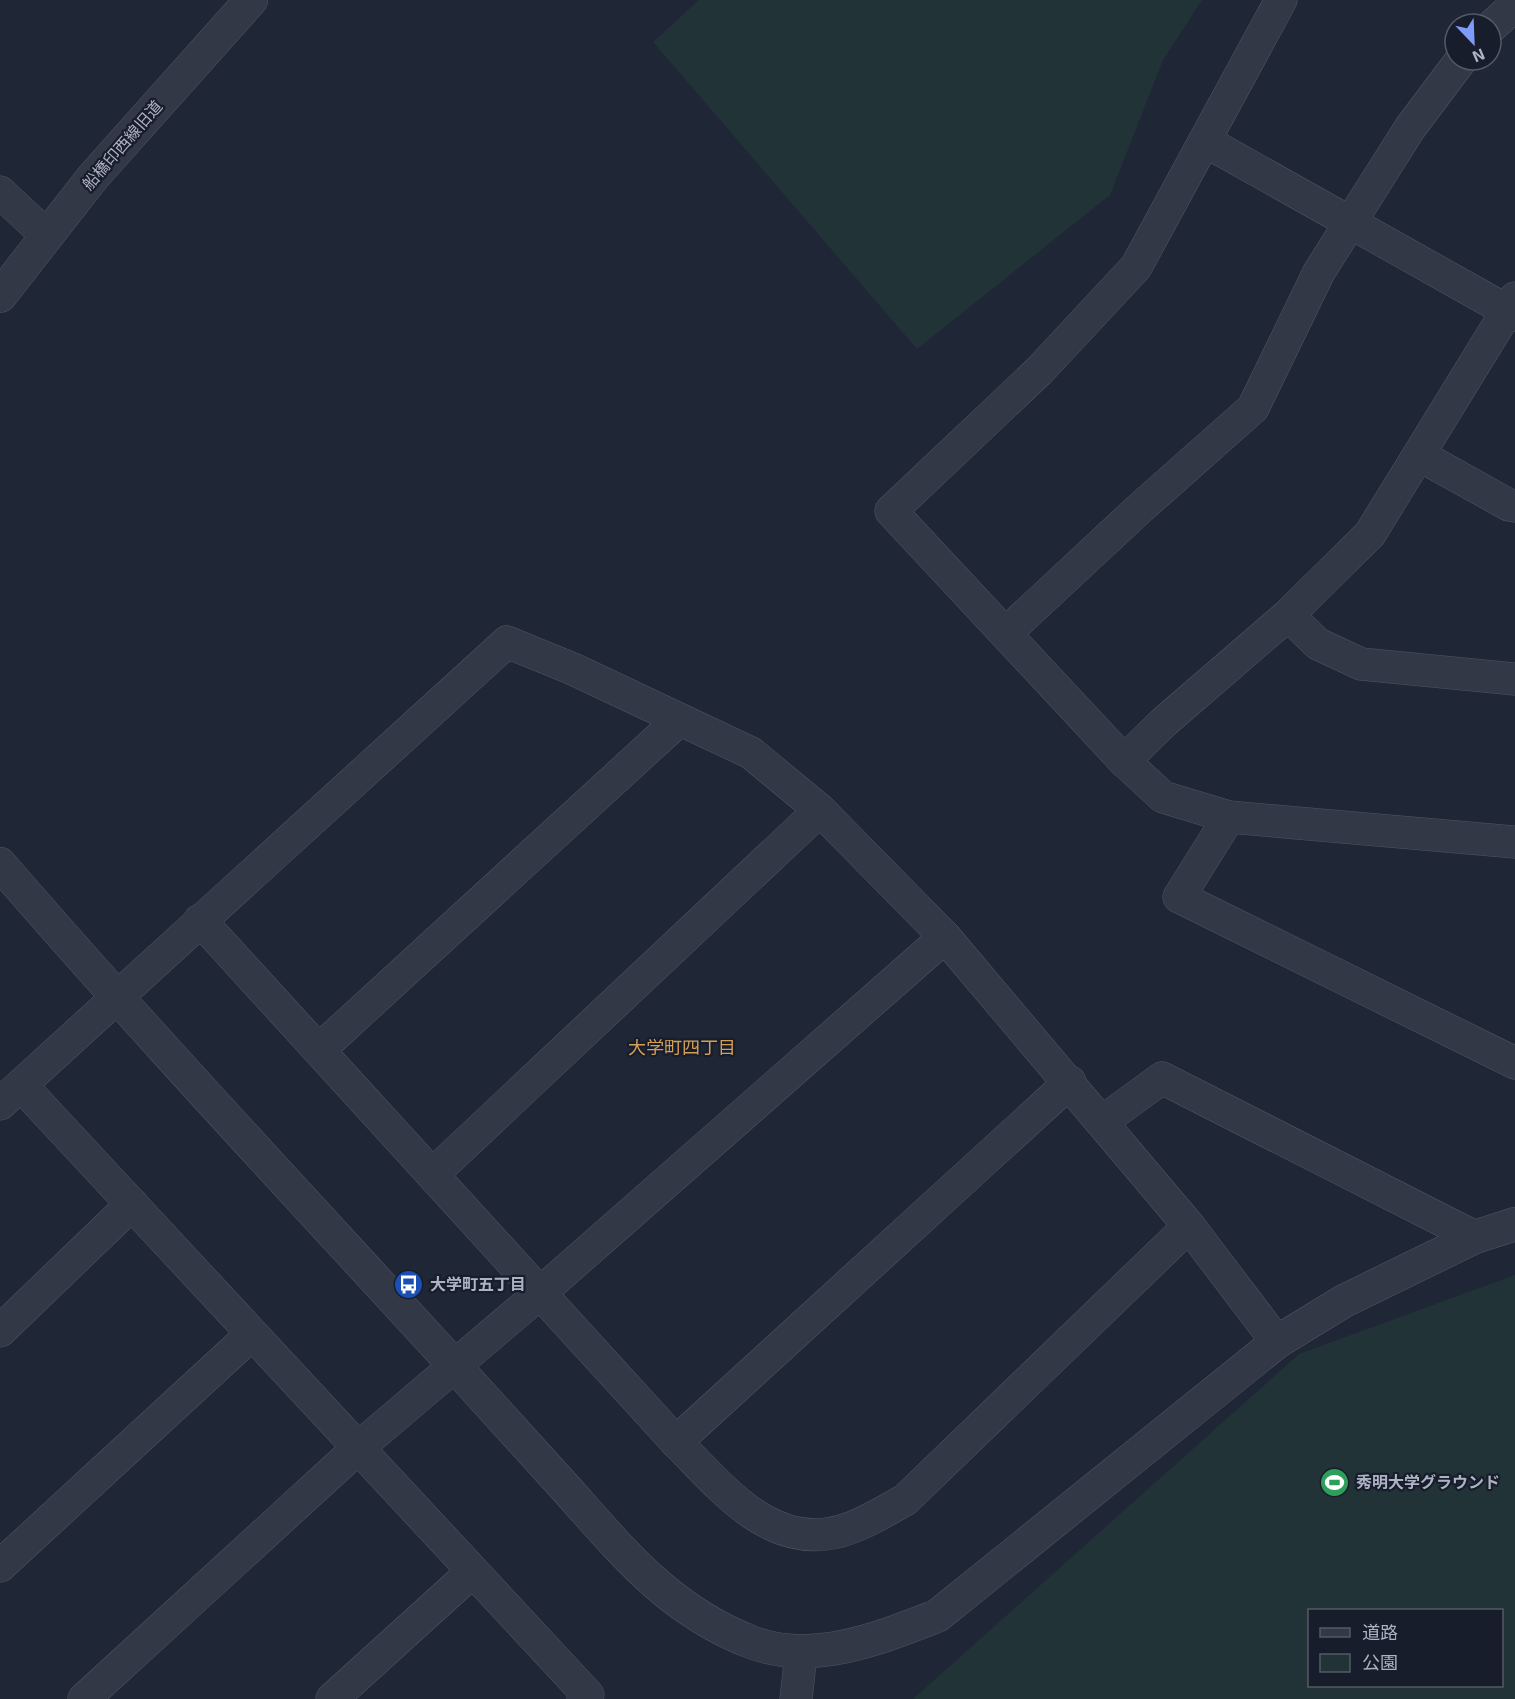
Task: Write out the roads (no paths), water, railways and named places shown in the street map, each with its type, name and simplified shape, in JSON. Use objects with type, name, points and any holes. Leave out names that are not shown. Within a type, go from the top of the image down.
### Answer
[{"type":"street","name":"船橋印西線旧道","points":[[0,296],[93,177],[251,0]]},
{"type":"street","points":[[1281,0],[1136,267],[1039,371],[891,511],[1124,761],[1163,797],[1229,818],[1515,842]]},
{"type":"street","points":[[1503,16],[1515,5]]},
{"type":"street","points":[[1006,633],[1253,408],[1319,272],[1410,128],[1452,72]]},
{"type":"street","points":[[1124,761],[1164,722],[1288,615],[1370,534],[1513,308],[1350,223],[1205,141]]},
{"type":"street","points":[[0,192],[47,236]]},
{"type":"street","points":[[1419,455],[1509,505],[1515,506]]},
{"type":"street","points":[[1288,615],[1318,644],[1361,663],[1515,679]]},
{"type":"street","points":[[584,1699],[588,1695],[132,1204],[11,1095],[507,642],[573,669],[751,753],[820,810],[945,936],[1190,1226],[1276,1342]]},
{"type":"street","points":[[320,1049],[679,720]]},
{"type":"street","points":[[433,1174],[820,810]]},
{"type":"street","points":[[1229,818],[1179,897],[1515,1063]]},
{"type":"street","points":[[0,864],[117,1000],[455,1366],[641,1573],[700,1618],[754,1644],[801,1654],[879,1639],[937,1616],[1276,1342],[1344,1301],[1475,1237],[1515,1224]]},
{"type":"street","points":[[200,920],[676,1442],[748,1512],[787,1532],[826,1534],[863,1522],[905,1500],[1190,1226]]},
{"type":"street","points":[[84,1699],[358,1448],[539,1294],[945,936]]},
{"type":"street","points":[[1103,1121],[1162,1078],[1475,1237]]},
{"type":"street","points":[[676,1442],[1070,1082]]},
{"type":"street","points":[[0,1331],[132,1204]]},
{"type":"street","points":[[0,1566],[252,1334]]},
{"type":"street","points":[[332,1699],[472,1572]]},
{"type":"street","points":[[796,1699],[801,1654]]},
{"type":"place","name":"大学町五丁目","points":[[409,1284]]},
{"type":"place","name":"秀明大学グラウンド","points":[[1335,1482]]},
{"type":"district","name":"大学町四丁目","points":[[682,1048]]}]
